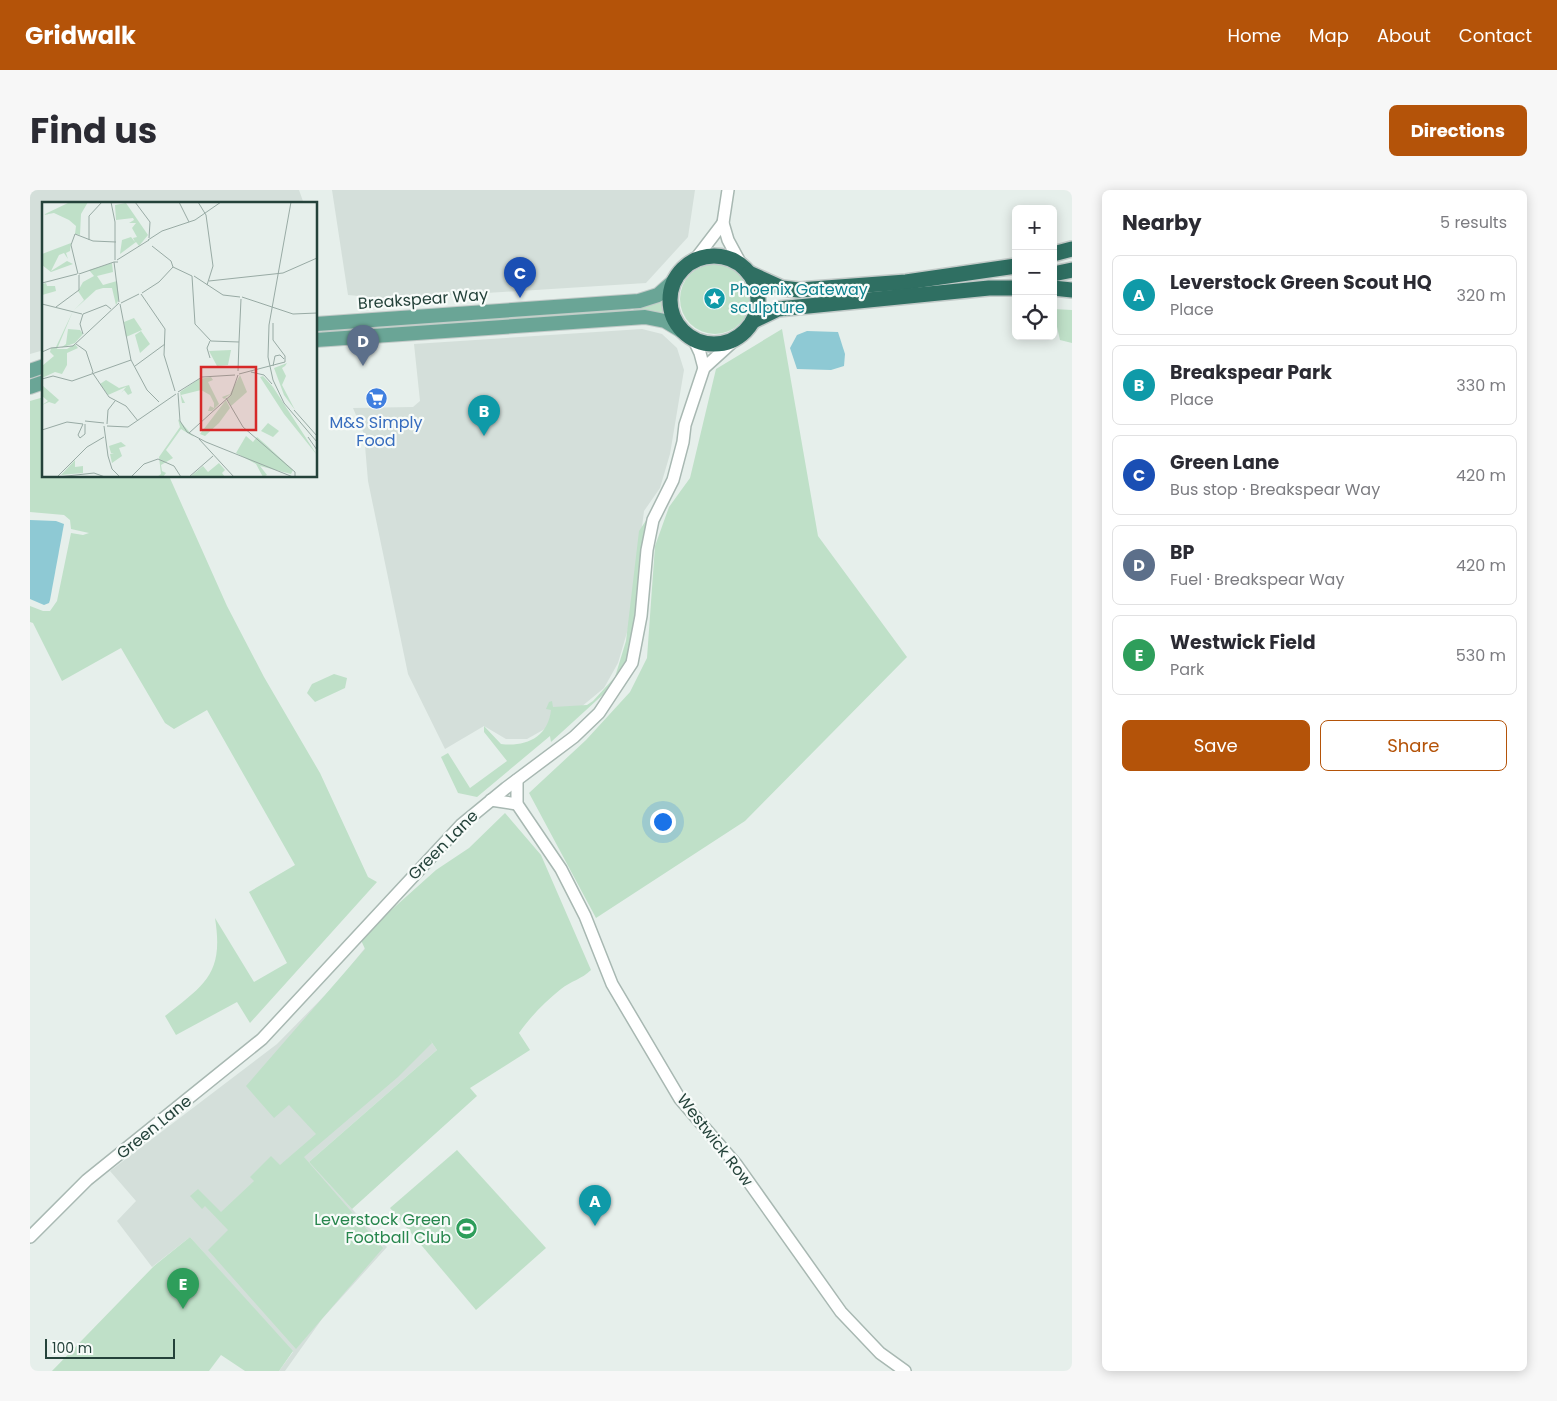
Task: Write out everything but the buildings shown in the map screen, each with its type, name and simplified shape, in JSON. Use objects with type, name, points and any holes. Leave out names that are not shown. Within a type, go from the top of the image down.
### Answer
[{"type":"highway","points":[[1057,253],[1072,249]]},
{"type":"highway","points":[[1057,258],[1072,255]]},
{"type":"highway","points":[[1012,266],[906,282],[799,290],[782,288],[746,270],[732,260],[719,256],[706,256],[684,268],[676,278],[670,296],[672,313],[689,336],[707,343],[722,343],[736,338],[753,320],[778,309],[989,288],[1012,288]]},
{"type":"highway","points":[[746,270],[754,282],[758,301],[753,320]]},
{"type":"highway","points":[[1057,273],[1072,270]]},
{"type":"highway","points":[[989,288],[1012,283]]},
{"type":"highway","points":[[1057,288],[1072,290]]},
{"type":"main road","name":"Breakspear Way","points":[[318,324],[639,301],[658,295],[676,278]]},
{"type":"main road","name":"Breakspear Way","points":[[318,340],[645,317],[665,321],[689,336]]},
{"type":"main road","points":[[30,371],[42,367]]},
{"type":"main road","points":[[30,387],[42,383]]},
{"type":"street","points":[[728,190],[723,223],[728,240],[746,270]]},
{"type":"street","points":[[694,261],[723,223]]},
{"type":"street","points":[[689,336],[700,353],[704,368]]},
{"type":"street","name":"Green Lane","points":[[30,1237],[87,1180],[262,1039],[390,898],[461,825],[574,737],[599,713],[632,662],[641,616],[647,550],[652,520],[673,480],[683,442],[685,425],[704,368],[736,338]]},
{"type":"street","points":[[491,800],[517,804],[517,780]]},
{"type":"street","name":"Westwick Row","points":[[517,804],[561,869],[585,916],[612,984],[680,1099],[741,1171],[841,1312],[880,1353],[905,1371]]},
{"type":"shaded area","points":[[30,190],[299,190],[303,202],[42,202],[42,351],[30,354]]},
{"type":"shaded area","points":[[332,190],[695,190],[688,237],[646,283],[391,299],[348,295]]},
{"type":"shaded area","points":[[642,329],[662,334],[677,348],[684,370],[670,454],[660,488],[644,511],[630,622],[618,663],[604,688],[575,712],[527,739],[506,739],[484,726],[445,749],[408,674],[368,481],[364,434],[353,408],[413,407],[420,401],[414,344]]},
{"type":"shaded area","points":[[365,948],[437,1050],[309,1162],[387,1247],[322,1319],[285,1371],[279,1371],[293,1352],[190,1237],[152,1267],[117,1221],[136,1201],[110,1171],[277,1044],[335,985]]},
{"type":"green space","points":[[708,264],[722,264],[735,270],[744,279],[750,292],[748,312],[740,324],[722,334],[708,334],[695,328],[686,319],[680,306],[680,292],[686,279],[695,270]]},
{"type":"green space","points":[[667,296],[669,314],[646,311],[634,312],[633,306],[651,304]]},
{"type":"green space","points":[[630,306],[631,312],[322,334],[322,329]]},
{"type":"green space","points":[[1057,309],[1072,310],[1072,343],[1060,340],[1057,327]]},
{"type":"green space","points":[[782,329],[818,536],[907,657],[745,821],[596,918],[529,793],[586,740],[630,692],[647,658],[655,546],[669,507],[690,478],[716,369]]},
{"type":"green space","points":[[42,398],[42,478],[170,478],[227,606],[264,677],[320,773],[368,877],[377,882],[250,1023],[237,1002],[176,1035],[165,1016],[201,986],[214,965],[217,952],[215,918],[254,982],[287,963],[249,892],[295,865],[207,710],[174,729],[165,723],[121,648],[62,681],[33,623],[30,622],[30,606],[43,611],[50,611],[57,601],[71,533],[83,535],[89,533],[71,529],[70,520],[64,515],[30,512],[30,401]]},
{"type":"green space","points":[[651,513],[638,626],[630,656],[619,680],[551,742],[550,736],[477,797],[458,793],[441,757],[448,753],[470,788],[507,761],[484,732],[484,726],[501,744],[510,745],[527,742],[534,739],[545,728],[551,710],[546,709],[549,702],[552,701],[553,707],[587,705],[615,677],[626,641],[639,531]]},
{"type":"green space","points":[[334,674],[347,678],[345,688],[315,702],[307,693],[312,684]]},
{"type":"green space","points":[[505,813],[541,855],[591,970],[555,994],[538,1009],[523,1027],[519,1033],[530,1050],[470,1088],[477,1096],[352,1209],[309,1162],[437,1050],[428,1037],[432,1043],[398,1077],[304,1157],[383,1248],[296,1349],[208,1250],[228,1230],[205,1206],[202,1209],[190,1196],[198,1189],[221,1212],[254,1181],[250,1177],[271,1156],[280,1165],[316,1134],[289,1105],[274,1118],[246,1086],[365,949],[360,938],[436,870],[469,848]]},
{"type":"green space","name":"Leverstock Green Football Club","points":[[457,1150],[546,1248],[476,1310],[390,1208]]},
{"type":"green space","points":[[190,1237],[293,1351],[279,1371],[245,1371],[221,1355],[209,1371],[52,1371],[154,1266]]},
{"type":"water","points":[[807,331],[838,332],[845,354],[844,366],[831,370],[797,369],[790,348],[797,335]]},
{"type":"water","points":[[30,520],[56,521],[64,524],[50,600],[49,603],[44,605],[30,599]]},
{"type":"place","name":"Green Lane","points":[[520,298]]},
{"type":"place","name":"Phoenix Gateway sculpture","points":[[714,298]]},
{"type":"place","name":"BP","points":[[363,366]]},
{"type":"place","name":"M&S Simply Food","points":[[376,398]]},
{"type":"place","name":"Breakspear Park","points":[[484,436]]},
{"type":"place","name":"Leverstock Green Scout HQ","points":[[595,1226]]},
{"type":"place","name":"Leverstock Green Football Club","points":[[467,1228]]},
{"type":"place","name":"Westwick Field","points":[[183,1309]]}]
